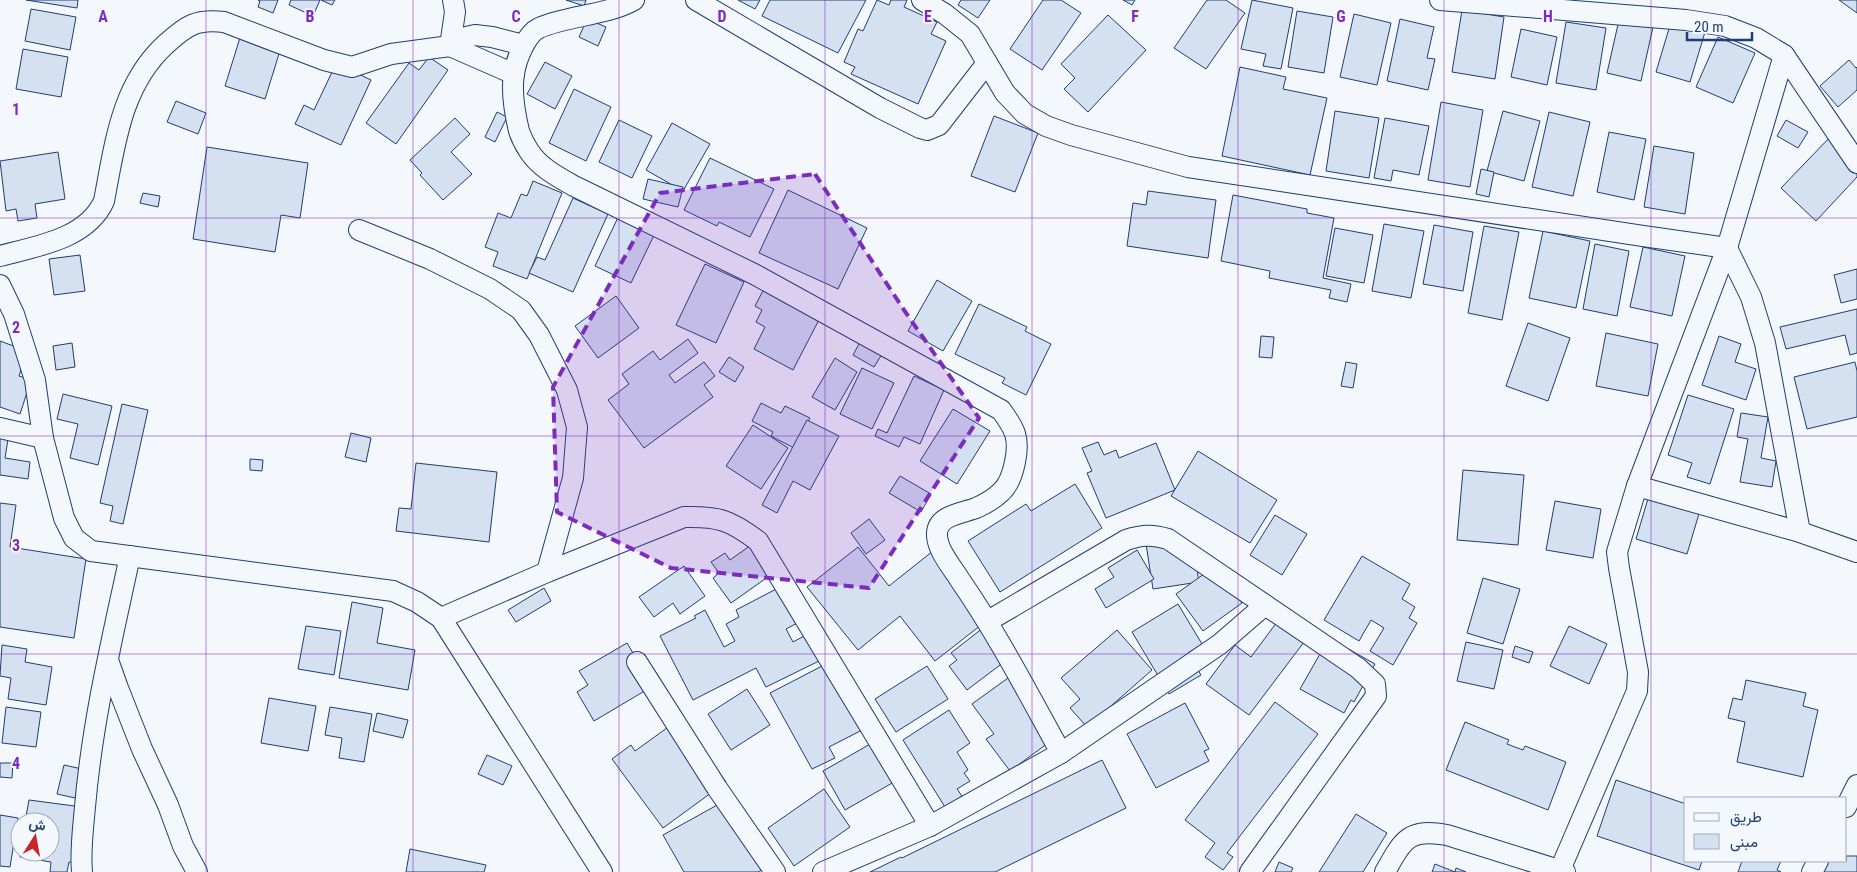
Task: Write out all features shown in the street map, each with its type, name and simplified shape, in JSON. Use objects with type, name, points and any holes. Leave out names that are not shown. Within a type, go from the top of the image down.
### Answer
[{"type":"street","points":[[450,46],[455,12],[453,0]]},
{"type":"street","points":[[634,0],[623,6],[572,18],[538,29],[529,36],[523,45],[514,74],[514,103],[519,132],[530,153],[546,169],[574,186],[754,274],[1001,410],[1012,425],[1019,446],[1012,476],[1003,491],[991,501],[976,508],[949,516],[939,525],[937,532],[938,541],[946,559],[988,621],[1061,753]]},
{"type":"street","points":[[696,0],[880,108],[920,128],[932,129],[939,125],[987,63]]},
{"type":"street","points":[[922,0],[945,14],[970,34],[1005,93],[1025,114],[1046,126],[1071,135],[1188,167],[1727,248]]},
{"type":"street","points":[[1440,0],[1686,20],[1725,26],[1756,38],[1784,56],[1857,163]]},
{"type":"street","points":[[0,256],[73,234],[88,224],[99,212],[104,201],[120,124],[127,101],[139,76],[155,54],[183,28],[210,20],[224,22],[324,60],[352,66],[391,54],[450,46],[462,38],[475,35],[492,37],[523,45]]},
{"type":"street","points":[[450,46],[514,74]]},
{"type":"street","points":[[1385,872],[1398,848],[1410,837],[1428,832],[1448,835],[1563,871],[1636,690],[1638,672],[1617,552],[1637,486],[1727,248],[1784,56]]},
{"type":"street","points":[[360,230],[430,259],[490,289],[521,310],[543,342],[567,390],[577,427],[574,478],[561,517],[547,572]]},
{"type":"street","points":[[1727,248],[1750,297],[1765,343],[1800,532]]},
{"type":"street","points":[[0,285],[14,314],[35,380],[44,438],[64,518],[74,538],[91,551],[393,591],[417,602],[441,618],[602,872]]},
{"type":"street","points":[[0,428],[44,438]]},
{"type":"street","points":[[1637,486],[1800,532],[1857,552]]},
{"type":"street","points":[[441,618],[547,572],[684,517],[708,517],[726,521],[758,541],[930,826]]},
{"type":"street","points":[[988,621],[1126,540],[1140,536],[1156,535],[1168,539],[1358,668],[1375,684],[1376,696],[1250,872]]},
{"type":"street","points":[[82,872],[88,766],[108,658],[130,556]]},
{"type":"street","points":[[823,872],[930,826],[1061,753],[1220,644],[1265,606]]},
{"type":"street","points":[[108,658],[142,749],[168,805],[183,846],[197,872]]},
{"type":"street","points":[[637,662],[717,788],[775,872]]},
{"type":"street","points":[[1847,805],[1857,785]]},
{"type":"highlighted area","points":[[815,174],[904,310],[979,418],[869,588],[671,568],[557,512],[553,387],[660,193]]},
{"type":"building","points":[[26,0],[78,0],[77,8]]},
{"type":"building","points":[[258,0],[278,0],[273,13],[258,7],[260,1]]},
{"type":"building","points":[[291,0],[320,0],[313,16],[289,5]]},
{"type":"building","points":[[321,0],[335,0],[332,5]]},
{"type":"building","points":[[566,0],[586,0],[584,6]]},
{"type":"building","points":[[738,0],[760,0],[755,9]]},
{"type":"building","points":[[770,0],[866,0],[838,53],[762,16]]},
{"type":"building","points":[[877,0],[889,5],[891,0],[907,0],[904,7],[937,22],[931,34],[946,41],[918,104],[851,74],[855,67],[844,62],[858,29],[863,31]]},
{"type":"building","points":[[961,0],[990,0],[978,18],[958,5]]},
{"type":"building","points":[[1043,0],[1061,0],[1081,13],[1042,70],[1010,49]]},
{"type":"building","points":[[1123,0],[1135,0],[1132,5]]},
{"type":"building","points":[[1207,0],[1226,0],[1245,13],[1206,69],[1174,48]]},
{"type":"building","points":[[1252,0],[1293,8],[1281,69],[1263,66],[1266,54],[1241,49]]},
{"type":"building","points":[[1839,0],[1857,0],[1857,13]]},
{"type":"building","points":[[31,9],[76,17],[70,50],[25,41]]},
{"type":"building","points":[[1462,10],[1504,17],[1495,79],[1452,72]]},
{"type":"building","points":[[1297,11],[1333,17],[1324,73],[1288,67]]},
{"type":"building","points":[[1354,14],[1391,23],[1377,85],[1340,77]]},
{"type":"building","points":[[1108,15],[1146,50],[1088,112],[1064,89],[1075,78],[1061,64]]},
{"type":"building","points":[[587,19],[606,27],[598,46],[579,37]]},
{"type":"building","points":[[1400,19],[1434,27],[1427,58],[1435,59],[1428,90],[1387,81]]},
{"type":"building","points":[[1619,20],[1653,27],[1641,81],[1607,73]]},
{"type":"building","points":[[1566,22],[1606,28],[1596,90],[1556,83]]},
{"type":"building","points":[[1671,22],[1705,32],[1690,82],[1656,72]]},
{"type":"building","points":[[243,28],[283,41],[265,99],[225,86]]},
{"type":"building","points":[[1521,29],[1557,37],[1547,85],[1511,77]]},
{"type":"building","points":[[1718,37],[1755,53],[1733,103],[1696,87]]},
{"type":"building","points":[[23,49],[68,57],[61,97],[16,89]]},
{"type":"building","points":[[429,57],[448,70],[396,144],[366,123],[409,63],[419,70]]},
{"type":"building","points":[[1849,60],[1857,67],[1857,90],[1838,107],[1820,86]]},
{"type":"building","points":[[545,62],[572,76],[555,109],[527,94]]},
{"type":"building","points":[[1240,67],[1286,77],[1283,89],[1327,98],[1310,175],[1222,156]]},
{"type":"building","points":[[333,70],[347,76],[350,70],[371,80],[341,145],[295,124],[304,105],[314,110]]},
{"type":"building","points":[[574,89],[611,107],[586,161],[549,143]]},
{"type":"building","points":[[176,101],[206,113],[198,134],[167,122]]},
{"type":"building","points":[[1441,102],[1483,110],[1470,187],[1428,180]]},
{"type":"building","points":[[1335,111],[1379,118],[1369,178],[1326,171]]},
{"type":"building","points":[[1503,111],[1540,121],[1524,181],[1487,171]]},
{"type":"building","points":[[497,112],[507,117],[495,142],[485,137]]},
{"type":"building","points":[[1549,112],[1590,122],[1573,196],[1532,187]]},
{"type":"building","points":[[994,116],[1038,133],[1015,192],[971,176]]},
{"type":"building","points":[[455,118],[470,134],[451,152],[472,174],[443,200],[420,175],[422,173],[410,160]]},
{"type":"building","points":[[1385,118],[1429,126],[1419,175],[1393,170],[1391,181],[1374,178]]},
{"type":"building","points":[[619,120],[652,136],[632,178],[599,162]]},
{"type":"building","points":[[1786,120],[1808,132],[1798,148],[1777,136]]},
{"type":"building","points":[[672,123],[710,144],[683,191],[646,170]]},
{"type":"building","points":[[1609,132],[1646,139],[1634,200],[1597,192]]},
{"type":"building","points":[[1832,135],[1857,171],[1857,177],[1816,221],[1781,188]]},
{"type":"building","points":[[1654,146],[1694,153],[1685,214],[1644,207]]},
{"type":"building","points":[[207,147],[308,163],[300,218],[281,215],[275,252],[193,239]]},
{"type":"building","points":[[58,152],[65,199],[35,204],[37,218],[18,221],[16,209],[6,211],[0,161]]},
{"type":"building","points":[[710,158],[774,189],[750,237],[719,222],[717,226],[684,210]]},
{"type":"building","points":[[1481,169],[1494,172],[1489,197],[1476,194]]},
{"type":"building","points":[[648,179],[683,187],[678,207],[643,199]]},
{"type":"building","points":[[533,181],[562,193],[527,279],[493,266],[498,252],[485,247],[498,213],[511,218],[521,194],[527,196]]},
{"type":"building","points":[[788,190],[867,228],[838,289],[759,253]]},
{"type":"building","points":[[1148,191],[1216,200],[1208,258],[1127,246],[1133,203],[1146,205]]},
{"type":"building","points":[[143,193],[160,196],[158,207],[140,203]]},
{"type":"building","points":[[1233,195],[1307,209],[1307,213],[1334,218],[1323,278],[1351,284],[1347,302],[1329,298],[1331,290],[1269,278],[1270,271],[1221,261]]},
{"type":"building","points":[[573,198],[608,214],[573,292],[529,273],[537,257],[545,260]]},
{"type":"building","points":[[621,211],[657,229],[631,283],[595,266]]},
{"type":"building","points":[[1384,224],[1424,231],[1411,298],[1372,291]]},
{"type":"building","points":[[1434,225],[1473,232],[1463,291],[1423,284]]},
{"type":"building","points":[[1484,226],[1519,232],[1502,320],[1468,313]]},
{"type":"building","points":[[1335,228],[1373,235],[1364,283],[1326,276]]},
{"type":"building","points":[[1543,231],[1590,241],[1576,308],[1529,298]]},
{"type":"building","points":[[1595,244],[1629,251],[1617,316],[1583,309]]},
{"type":"building","points":[[1643,247],[1685,256],[1672,316],[1630,307]]},
{"type":"building","points":[[80,255],[85,291],[54,295],[49,259]]},
{"type":"building","points":[[705,264],[744,282],[716,343],[676,325]]},
{"type":"building","points":[[1857,269],[1857,299],[1841,303],[1834,275]]},
{"type":"building","points":[[937,280],[972,301],[943,351],[908,331]]},
{"type":"building","points":[[766,285],[822,314],[793,370],[754,349],[765,327],[756,322],[762,310],[755,306]]},
{"type":"building","points":[[616,296],[639,328],[598,358],[575,326]]},
{"type":"building","points":[[979,304],[1027,327],[1025,331],[1051,344],[1026,395],[1002,383],[1005,378],[955,354]]},
{"type":"building","points":[[1857,309],[1857,353],[1850,355],[1845,335],[1786,349],[1780,327]]},
{"type":"building","points":[[1528,323],[1570,338],[1548,401],[1506,386]]},
{"type":"building","points":[[1606,333],[1658,344],[1648,396],[1596,386]]},
{"type":"building","points":[[1261,336],[1274,337],[1272,358],[1259,357]]},
{"type":"building","points":[[1719,336],[1741,344],[1735,362],[1756,369],[1746,400],[1702,385]]},
{"type":"building","points":[[688,339],[698,353],[669,375],[675,383],[704,362],[715,376],[704,385],[713,397],[644,448],[608,400],[629,384],[622,374],[653,351],[660,360]]},
{"type":"building","points":[[0,341],[27,351],[19,376],[31,380],[20,414],[0,407]]},
{"type":"building","points":[[860,342],[882,354],[874,367],[853,355]]},
{"type":"building","points":[[72,343],[75,367],[56,370],[53,346]]},
{"type":"building","points":[[729,357],[744,367],[735,382],[719,372]]},
{"type":"building","points":[[835,358],[857,372],[835,410],[812,397]]},
{"type":"building","points":[[1346,362],[1357,364],[1353,388],[1341,386]]},
{"type":"building","points":[[1855,362],[1857,371],[1857,417],[1807,429],[1794,377]]},
{"type":"building","points":[[862,368],[894,383],[872,429],[840,414]]},
{"type":"building","points":[[914,376],[944,390],[920,444],[904,437],[899,447],[875,436],[878,429],[887,433]]},
{"type":"building","points":[[63,394],[112,406],[98,465],[70,458],[78,424],[57,419]]},
{"type":"building","points":[[1688,395],[1734,409],[1710,484],[1687,477],[1692,463],[1668,455]]},
{"type":"building","points":[[761,403],[781,413],[785,406],[810,418],[794,448],[771,436],[773,432],[752,421]]},
{"type":"building","points":[[122,404],[148,410],[123,524],[110,521],[113,506],[100,503]]},
{"type":"building","points":[[953,409],[990,431],[957,484],[920,461]]},
{"type":"building","points":[[1741,413],[1768,417],[1761,458],[1776,461],[1772,487],[1740,482],[1748,439],[1737,437]]},
{"type":"building","points":[[807,420],[839,436],[810,490],[793,481],[777,513],[762,505]]},
{"type":"building","points":[[753,425],[788,448],[761,489],[726,466]]},
{"type":"building","points":[[0,432],[9,433],[5,458],[30,462],[28,479],[0,475]]},
{"type":"building","points":[[351,433],[371,438],[366,462],[345,457]]},
{"type":"building","points":[[1098,442],[1104,455],[1116,450],[1119,458],[1156,443],[1175,490],[1106,518],[1087,473],[1092,471],[1082,448]]},
{"type":"building","points":[[1198,451],[1277,500],[1250,543],[1171,496]]},
{"type":"building","points":[[250,459],[263,460],[262,471],[250,470]]},
{"type":"building","points":[[416,463],[497,472],[489,542],[396,531],[399,508],[411,509]]},
{"type":"building","points":[[1463,470],[1524,475],[1518,545],[1457,540]]},
{"type":"building","points":[[900,476],[931,494],[921,512],[889,493]]},
{"type":"building","points":[[1075,484],[1102,528],[1000,592],[968,541],[1026,504],[1031,511]]},
{"type":"building","points":[[1650,492],[1701,507],[1687,554],[1636,539]]},
{"type":"building","points":[[1555,501],[1601,509],[1593,558],[1546,550]]},
{"type":"building","points":[[0,503],[16,505],[10,547],[86,559],[74,638],[0,627]]},
{"type":"building","points":[[1275,515],[1307,534],[1282,575],[1250,555]]},
{"type":"building","points":[[869,519],[885,540],[866,554],[851,533]]},
{"type":"building","points":[[1177,540],[1194,550],[1199,582],[1153,589],[1146,544]]},
{"type":"building","points":[[751,545],[772,574],[731,603],[713,578],[719,573],[711,562],[725,553],[730,560]]},
{"type":"building","points":[[858,547],[889,586],[938,547],[990,618],[935,661],[900,616],[858,650],[807,587]]},
{"type":"building","points":[[1137,550],[1154,579],[1106,608],[1095,589],[1114,577],[1108,568]]},
{"type":"building","points":[[1362,556],[1410,584],[1402,599],[1415,607],[1409,618],[1417,623],[1393,665],[1370,651],[1384,628],[1371,620],[1359,641],[1324,620]]},
{"type":"building","points":[[684,566],[705,596],[680,614],[673,603],[654,617],[639,597]]},
{"type":"building","points":[[1215,566],[1242,603],[1203,631],[1176,594]]},
{"type":"building","points":[[1483,578],[1520,589],[1503,644],[1467,633]]},
{"type":"building","points":[[784,585],[801,621],[786,629],[793,642],[806,635],[819,661],[766,687],[756,668],[693,700],[660,636],[696,618],[694,616],[705,610],[724,647],[735,641],[726,624],[739,617],[736,610]]},
{"type":"building","points":[[544,588],[551,601],[516,622],[508,610]]},
{"type":"building","points":[[352,602],[383,608],[377,643],[415,650],[408,690],[339,678]]},
{"type":"building","points":[[1178,604],[1202,644],[1188,653],[1201,675],[1169,694],[1132,632]]},
{"type":"building","points":[[1277,622],[1304,642],[1249,715],[1206,684],[1235,645],[1251,657]]},
{"type":"building","points":[[988,624],[1012,656],[967,690],[949,666],[957,660],[951,653]]},
{"type":"building","points":[[306,626],[341,631],[334,675],[298,669]]},
{"type":"building","points":[[1569,626],[1607,644],[1589,684],[1550,666]]},
{"type":"building","points":[[1117,630],[1152,670],[1087,727],[1070,708],[1080,699],[1061,678]]},
{"type":"building","points":[[1329,638],[1375,664],[1354,702],[1351,700],[1344,713],[1300,689]]},
{"type":"building","points":[[1466,642],[1503,650],[1494,689],[1457,681]]},
{"type":"building","points":[[627,643],[653,686],[594,721],[577,692],[588,685],[579,671]]},
{"type":"building","points":[[2,645],[27,649],[25,662],[52,667],[46,705],[8,699],[11,678],[0,676]]},
{"type":"building","points":[[1515,646],[1533,652],[1529,663],[1512,657]]},
{"type":"building","points":[[824,665],[864,729],[829,747],[835,758],[812,769],[770,693]]},
{"type":"building","points":[[927,666],[948,699],[896,732],[875,699]]},
{"type":"building","points":[[1015,673],[1059,735],[1010,771],[986,739],[994,734],[972,704]]},
{"type":"building","points":[[1746,680],[1806,693],[1803,706],[1818,710],[1803,777],[1737,762],[1745,722],[1728,718],[1733,698],[1742,700]]},
{"type":"building","points":[[747,689],[770,725],[731,750],[708,714]]},
{"type":"building","points":[[269,698],[316,706],[308,751],[261,743]]},
{"type":"building","points":[[1275,702],[1318,734],[1227,853],[1233,857],[1223,870],[1205,857],[1215,843],[1185,820]]},
{"type":"building","points":[[1185,703],[1209,749],[1204,751],[1209,761],[1156,788],[1127,734]]},
{"type":"building","points":[[6,707],[41,712],[36,747],[2,743]]},
{"type":"building","points":[[330,707],[372,714],[364,762],[339,758],[342,738],[325,735]]},
{"type":"building","points":[[949,710],[970,743],[957,752],[968,770],[964,773],[970,781],[957,789],[962,796],[945,807],[903,740]]},
{"type":"building","points":[[377,713],[408,720],[403,738],[373,731]]},
{"type":"building","points":[[678,720],[726,782],[663,828],[612,759],[631,745],[635,751]]},
{"type":"building","points":[[1465,722],[1509,740],[1507,744],[1523,750],[1525,746],[1566,762],[1548,810],[1446,770]]},
{"type":"building","points":[[872,743],[894,782],[845,810],[823,771]]},
{"type":"building","points":[[487,755],[512,766],[503,785],[478,774]]},
{"type":"building","points":[[1102,760],[1126,808],[995,872],[870,872],[902,858]]},
{"type":"building","points":[[0,763],[13,763],[12,778],[0,777]]},
{"type":"building","points":[[64,765],[82,769],[75,798],[57,794]]},
{"type":"building","points":[[1616,780],[1684,803],[1684,862],[1702,862],[1699,870],[1597,836]]},
{"type":"building","points":[[824,789],[850,827],[794,866],[768,828]]},
{"type":"building","points":[[29,800],[82,807],[74,863],[69,862],[67,872],[50,872],[51,862],[60,862],[60,812],[27,812]]},
{"type":"building","points":[[719,804],[734,831],[744,826],[767,867],[758,872],[684,872],[663,835]]},
{"type":"building","points":[[1356,814],[1387,833],[1363,872],[1319,872]]},
{"type":"building","points":[[0,815],[10,817],[11,862],[10,867],[0,866]]},
{"type":"building","points":[[410,849],[486,865],[484,872],[406,872]]},
{"type":"building","points":[[1847,856],[1857,856],[1857,872],[1822,872],[1822,862],[1847,862]]},
{"type":"building","points":[[1279,862],[1293,868],[1291,872],[1275,872]]},
{"type":"building","points":[[1742,862],[1781,862],[1777,870],[1781,872],[1738,872]]},
{"type":"building","points":[[1435,864],[1455,872],[1432,872]]},
{"type":"building","points":[[1456,868],[1466,872],[1455,872]]}]
